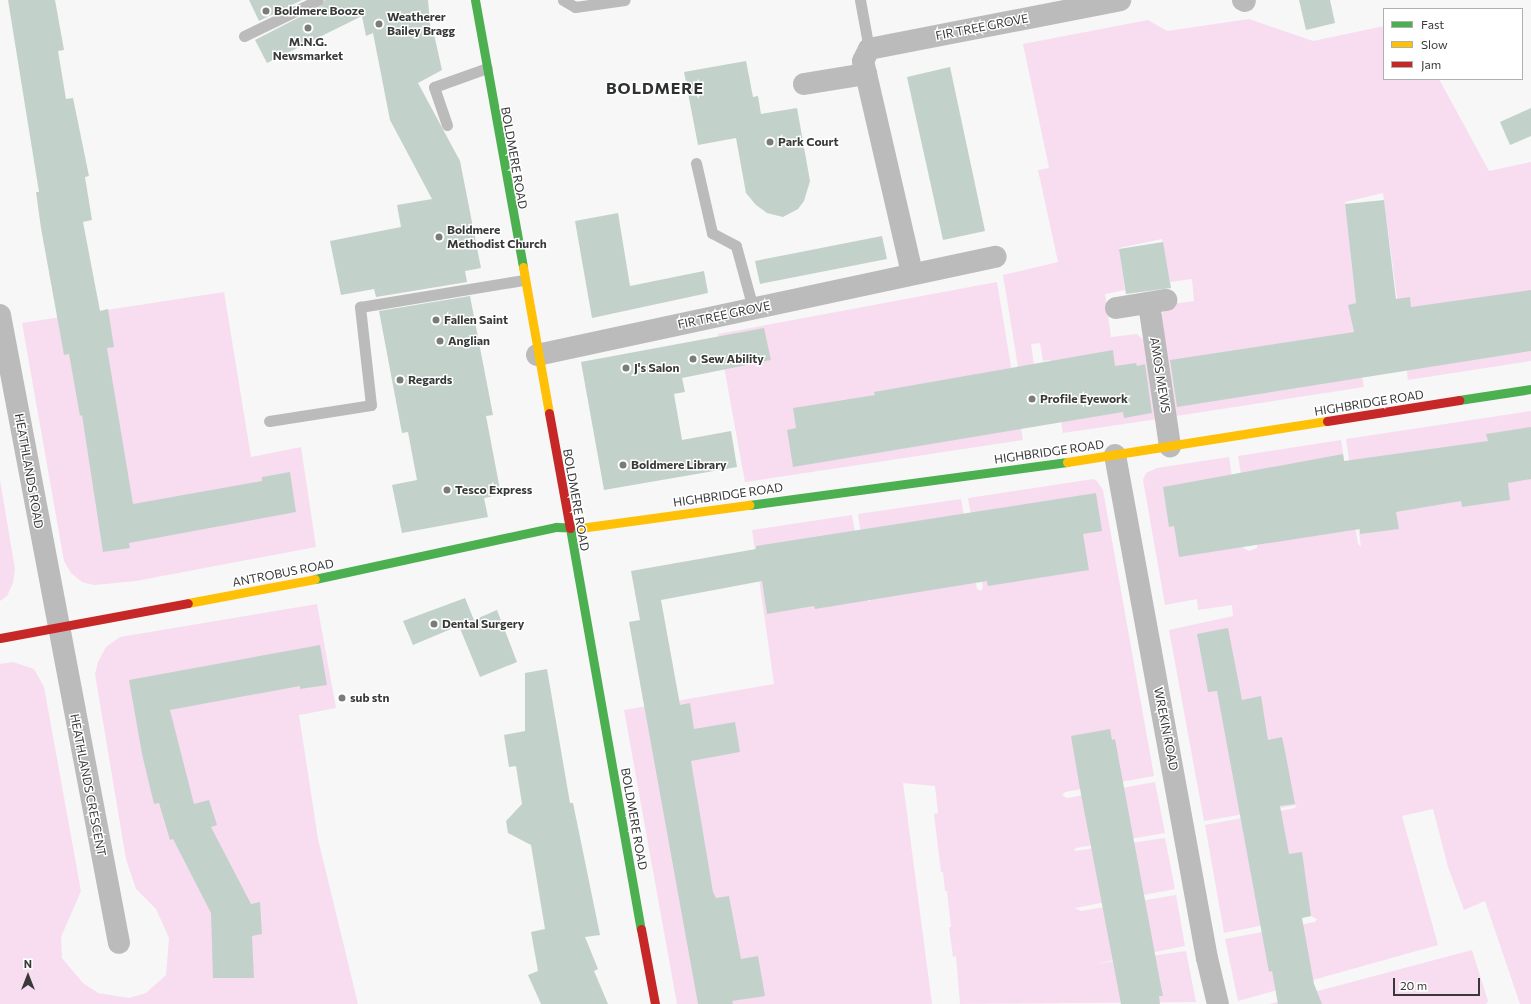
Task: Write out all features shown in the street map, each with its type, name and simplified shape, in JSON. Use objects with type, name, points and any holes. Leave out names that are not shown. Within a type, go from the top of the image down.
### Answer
[{"type":"street","name":"BOLDMERE ROAD","points":[[475,0],[523,280],[655,1004]]},
{"type":"street","name":"FIR TREE GROVE","points":[[869,48],[1120,0]]},
{"type":"street","points":[[869,48],[863,61],[912,274]]},
{"type":"street","points":[[804,84],[866,74]]},
{"type":"street","name":"FIR TREE GROVE","points":[[537,355],[996,257]]},
{"type":"street","name":"AMOS MEWS","points":[[1116,308],[1157,302],[1170,446]]},
{"type":"street","name":"HEATHLANDS ROAD","points":[[0,315],[58,627]]},
{"type":"street","name":"HIGHBRIDGE ROAD","points":[[569,527],[585,528],[1115,455],[1531,390]]},
{"type":"street","name":"WREKIN ROAD","points":[[1115,455],[1207,958],[1218,1004]]},
{"type":"street","name":"ANTROBUS ROAD","points":[[0,638],[387,566],[556,527],[569,527]]},
{"type":"street","name":"HEATHLANDS CRESCENT","points":[[58,627],[119,943]]},
{"type":"lane","points":[[244,36],[318,0]]},
{"type":"lane","points":[[563,0],[575,7],[625,0]]},
{"type":"lane","points":[[860,0],[869,48]]},
{"type":"lane","points":[[447,125],[434,87],[487,68]]},
{"type":"lane","points":[[696,163],[712,233],[736,246],[753,308]]},
{"type":"lane","points":[[269,421],[371,405],[360,307],[523,280]]},
{"type":"shaded area","points":[[1249,19],[1313,41],[1383,26],[1383,80],[1440,80],[1489,171],[1531,162],[1531,361],[1408,380],[1383,193],[1345,202],[1356,303],[1349,305],[1364,387],[1176,416],[1159,316],[1172,304],[1194,301],[1192,279],[1170,282],[1162,239],[1119,248],[1125,290],[1105,294],[1111,337],[1137,334],[1149,345],[1158,419],[1063,433],[1050,360],[1043,361],[1040,343],[1031,344],[1035,371],[1019,373],[1003,275],[1058,262],[1038,170],[1049,168],[1023,44],[1148,20],[1167,31]]},
{"type":"shaded area","points":[[997,282],[1023,440],[745,482],[718,334]]},
{"type":"shaded area","points":[[224,292],[251,457],[301,447],[316,547],[136,581],[94,585],[82,582],[71,573],[64,561],[22,323]]},
{"type":"shaded area","points":[[1531,411],[1531,1004],[1520,1004],[1485,901],[1464,910],[1448,867],[1433,809],[1402,816],[1438,945],[1238,1001],[1225,939],[1315,922],[1317,919],[1311,916],[1224,933],[1205,825],[1295,808],[1297,805],[1204,821],[1169,630],[1233,616],[1232,605],[1198,610],[1197,599],[1165,605],[1143,480],[1146,473],[1157,468],[1229,457],[1242,547],[1249,551],[1257,548],[1257,544],[1253,545],[1238,456],[1341,440],[1358,544],[1361,547],[1346,439]]},
{"type":"shaded area","points":[[1093,479],[1097,481],[1103,490],[1154,776],[1065,792],[1062,795],[1067,798],[1155,782],[1165,833],[1076,848],[1074,851],[1165,838],[1175,889],[1075,908],[1081,911],[1176,895],[1185,946],[1095,964],[1186,951],[1196,1002],[960,1004],[956,956],[953,957],[949,927],[951,927],[947,891],[945,891],[943,872],[941,872],[934,814],[938,813],[935,786],[903,783],[932,1004],[677,1004],[624,710],[774,684],[752,530],[852,515],[866,597],[869,602],[871,599],[858,514],[961,499],[977,589],[981,591],[983,587],[968,498]]},
{"type":"shaded area","points":[[0,480],[15,569],[13,583],[7,596],[0,601]]},
{"type":"shaded area","points":[[317,604],[336,708],[299,715],[318,839],[358,1004],[0,1004],[0,664],[13,662],[34,669],[44,687],[81,891],[61,937],[62,958],[83,983],[98,993],[129,998],[146,993],[166,975],[169,938],[156,909],[136,889],[126,859],[95,674],[98,662],[106,647],[120,637]]},
{"type":"shaded area","points":[[1472,950],[1488,1001],[1486,1004],[1269,1004]]},
{"type":"building","points":[[8,0],[55,0],[64,50],[58,51],[66,99],[73,98],[89,176],[85,177],[92,220],[83,222],[100,311],[108,309],[114,347],[107,348],[133,504],[262,481],[262,477],[290,472],[296,512],[129,543],[130,548],[103,552],[82,415],[80,416],[69,354],[64,355],[41,228],[36,192],[39,192]]},
{"type":"building","name":"Boldmere Booze","points":[[249,0],[302,0],[259,21]]},
{"type":"building","points":[[325,0],[428,0],[431,35],[434,34],[442,70],[418,83],[460,161],[481,268],[465,271],[467,282],[376,297],[374,289],[341,295],[330,241],[401,227],[397,205],[432,199],[390,120],[373,33],[366,36],[362,16],[267,63],[255,40],[321,6]]},
{"type":"building","points":[[1299,0],[1330,0],[1335,23],[1306,30]]},
{"type":"building","name":"Park Court","points":[[746,61],[753,97],[758,96],[761,114],[797,108],[810,181],[804,201],[798,209],[783,217],[767,213],[756,205],[746,193],[736,138],[698,145],[684,72]]},
{"type":"building","points":[[950,67],[985,231],[943,240],[907,77]]},
{"type":"building","points":[[1531,108],[1531,136],[1510,145],[1500,122]]},
{"type":"building","points":[[1384,200],[1396,299],[1410,297],[1411,307],[1531,290],[1531,351],[1177,407],[1170,360],[1354,332],[1348,305],[1356,303],[1345,204]]},
{"type":"building","points":[[618,213],[630,286],[704,271],[708,293],[592,318],[575,221]]},
{"type":"building","points":[[882,236],[887,259],[760,284],[755,261]]},
{"type":"building","points":[[1163,242],[1171,288],[1126,294],[1119,249]]},
{"type":"building","points":[[470,296],[493,415],[486,416],[501,495],[484,498],[488,517],[402,533],[392,485],[417,480],[408,432],[402,433],[379,311]]},
{"type":"building","points":[[764,328],[771,360],[682,378],[685,392],[674,394],[682,440],[731,431],[737,467],[604,490],[581,362]]},
{"type":"building","points":[[1113,350],[1115,366],[1136,363],[1137,366],[1145,364],[1152,413],[1124,418],[1123,412],[793,467],[787,430],[796,428],[793,408],[875,395],[874,392]]},
{"type":"building","points":[[1531,427],[1531,479],[1508,483],[1510,500],[1462,507],[1461,501],[1396,512],[1399,529],[1360,534],[1360,529],[1179,557],[1174,526],[1169,527],[1163,487],[1343,454],[1344,461],[1488,441],[1486,434]]},
{"type":"building","points":[[1096,493],[1102,531],[1083,534],[1089,570],[988,586],[987,581],[815,609],[814,606],[767,614],[762,581],[661,600],[680,705],[690,703],[694,729],[735,722],[740,752],[691,761],[713,892],[716,898],[729,896],[741,959],[758,956],[765,996],[732,1001],[733,1004],[698,1004],[629,622],[640,620],[631,571],[756,549],[756,546]]},
{"type":"building","points":[[465,598],[474,620],[497,610],[517,662],[480,677],[459,626],[470,621],[413,645],[403,621]]},
{"type":"building","points":[[1228,628],[1242,700],[1261,696],[1268,740],[1282,737],[1295,804],[1280,806],[1289,854],[1302,852],[1311,916],[1302,918],[1314,984],[1322,1004],[1278,1004],[1272,971],[1269,972],[1217,691],[1208,692],[1197,634]]},
{"type":"building","points":[[320,645],[327,685],[300,689],[300,686],[170,710],[194,804],[209,800],[217,825],[211,827],[251,904],[260,902],[262,934],[252,936],[254,978],[213,978],[211,913],[173,839],[170,840],[159,803],[154,804],[142,754],[129,680]]},
{"type":"building","points":[[547,669],[570,803],[573,803],[600,935],[585,937],[598,969],[594,971],[608,1004],[541,1004],[528,975],[538,971],[531,932],[545,929],[531,845],[508,833],[506,821],[522,804],[516,766],[509,767],[504,735],[525,731],[525,673]]},
{"type":"building","points":[[1110,729],[1112,740],[1115,739],[1163,996],[1159,996],[1160,1004],[1121,1004],[1080,789],[1071,736]]},
{"type":"traffic: fast","points":[[475,0],[523,267]]},
{"type":"traffic: fast","points":[[1459,400],[1531,389]]},
{"type":"traffic: fast","points":[[749,505],[1067,462]]},
{"type":"traffic: fast","points":[[315,579],[556,527],[580,528]]},
{"type":"traffic: fast","points":[[570,528],[641,929]]},
{"type":"traffic: slow","points":[[523,267],[549,413]]},
{"type":"traffic: slow","points":[[1067,462],[1327,421]]},
{"type":"traffic: slow","points":[[580,528],[749,505]]},
{"type":"traffic: slow","points":[[188,603],[315,579]]},
{"type":"traffic: jam","points":[[1327,421],[1459,400]]},
{"type":"traffic: jam","points":[[549,413],[570,528]]},
{"type":"traffic: jam","points":[[0,638],[188,603]]},
{"type":"traffic: jam","points":[[641,929],[655,1004]]},
{"type":"place","name":"Boldmere Booze","points":[[266,11]]},
{"type":"place","name":"Weatherer Bailey Bragg","points":[[379,24]]},
{"type":"place","name":"M.N.G. Newsmarket","points":[[308,28]]},
{"type":"place","name":"Park Court","points":[[770,142]]},
{"type":"place","name":"Boldmere Methodist Church","points":[[439,237]]},
{"type":"place","name":"Fallen Saint","points":[[436,320]]},
{"type":"place","name":"Anglian","points":[[440,341]]},
{"type":"place","name":"Sew Ability","points":[[693,359]]},
{"type":"place","name":"J's Salon","points":[[626,368]]},
{"type":"place","name":"Regards","points":[[400,380]]},
{"type":"place","name":"Profile Eyework","points":[[1032,399]]},
{"type":"place","name":"Boldmere Library","points":[[623,465]]},
{"type":"place","name":"Tesco Express","points":[[447,490]]},
{"type":"place","name":"Dental Surgery","points":[[434,624]]},
{"type":"place","name":"sub stn","points":[[342,698]]},
{"type":"district","name":"BOLDMERE","points":[[655,88]]}]
